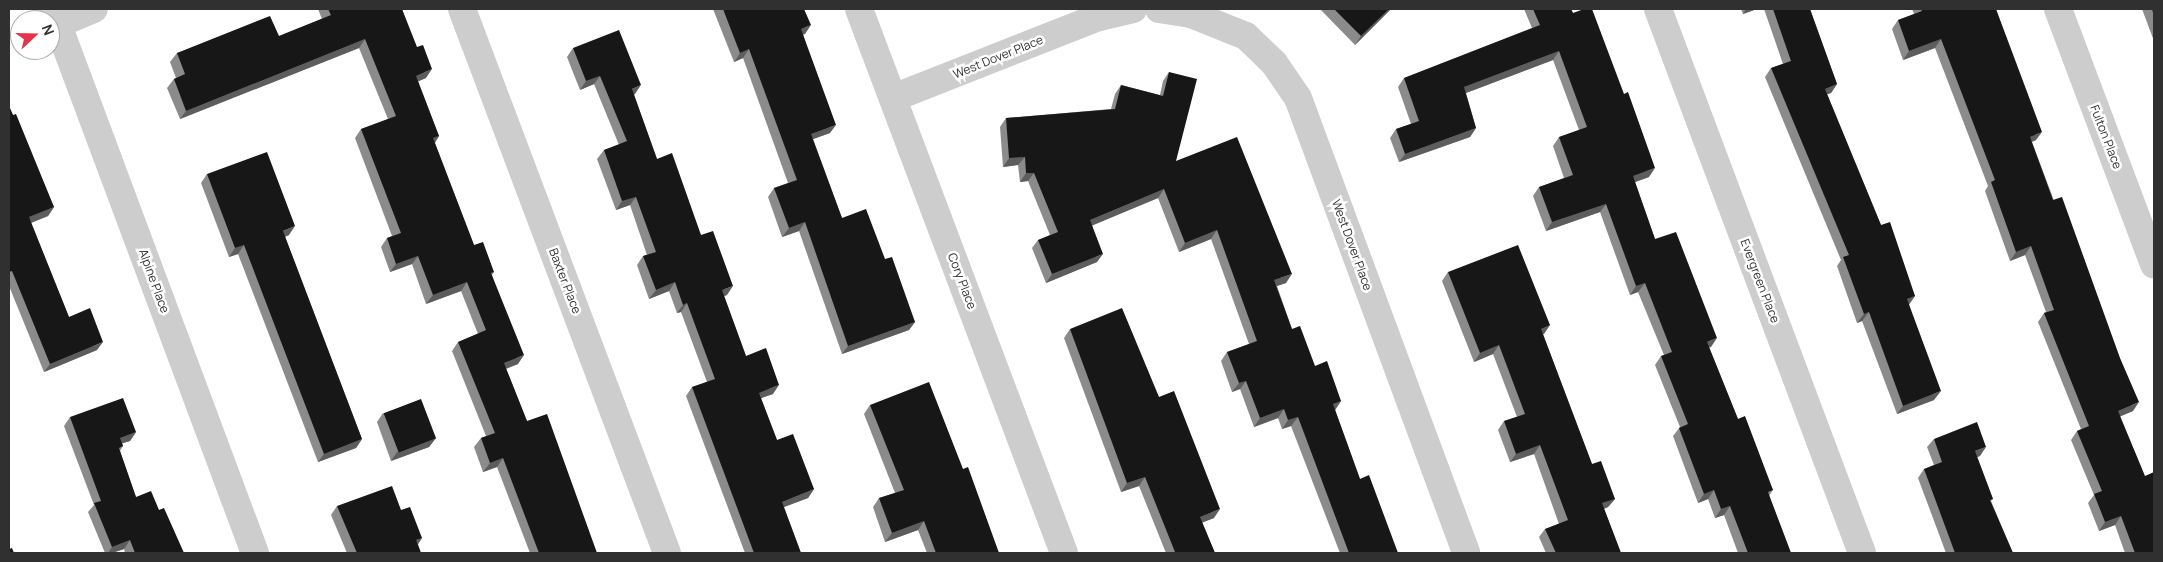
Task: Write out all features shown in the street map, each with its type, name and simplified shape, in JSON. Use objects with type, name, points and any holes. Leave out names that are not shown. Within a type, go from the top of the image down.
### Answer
[{"type":"street","points":[[60,15],[94,9]]},
{"type":"street","name":"Baxter Place","points":[[462,9],[667,553]]},
{"type":"street","name":"Cory Place","points":[[859,9],[1064,553]]},
{"type":"street","name":"West Dover Place","points":[[893,98],[1100,17],[1133,9]]},
{"type":"street","name":"West Dover Place","points":[[1159,9],[1191,14],[1246,36],[1274,63],[1298,98],[1466,553]]},
{"type":"street","name":"Evergreen Place","points":[[1658,9],[1862,553]]},
{"type":"street","name":"Fulton Place","points":[[2058,9],[2154,265]]},
{"type":"street","name":"Alpine Place","points":[[60,29],[255,553]]},
{"type":"building","points":[[328,9],[402,9],[417,47],[423,45],[432,69],[416,76],[439,136],[433,138],[474,245],[483,242],[494,272],[491,273],[524,355],[504,363],[527,421],[547,414],[597,553],[539,553],[503,458],[490,463],[481,438],[495,433],[458,342],[486,330],[467,282],[433,295],[418,256],[396,264],[387,238],[401,233],[361,129],[396,116],[365,39],[186,111],[174,79],[185,74],[177,53],[270,16],[279,36],[331,15]]},
{"type":"building","points":[[723,9],[804,9],[811,25],[801,29],[836,125],[811,134],[842,218],[866,209],[885,259],[892,257],[915,322],[848,346],[805,222],[789,228],[774,188],[797,180],[749,49],[740,53]]},
{"type":"building","points":[[1334,9],[1389,9],[1361,36]]},
{"type":"building","points":[[1533,9],[1571,9],[1573,13],[1584,9],[1592,9],[1624,94],[1628,92],[1655,168],[1633,176],[1655,239],[1676,232],[1717,338],[1707,342],[1738,419],[1745,416],[1773,490],[1768,492],[1791,553],[1748,553],[1730,506],[1721,509],[1714,490],[1704,494],[1679,428],[1688,424],[1661,356],[1672,352],[1645,283],[1636,286],[1606,204],[1552,222],[1539,187],[1573,175],[1559,137],[1587,127],[1559,51],[1464,87],[1476,128],[1405,154],[1396,129],[1419,121],[1404,78],[1540,25]]},
{"type":"building","points":[[1773,9],[1810,9],[1837,84],[1825,89],[1881,225],[1890,222],[1915,296],[1907,299],[1941,391],[1903,406],[1869,312],[1864,314],[1843,257],[1849,255],[1771,68],[1791,61]]},
{"type":"building","points":[[1921,9],[1996,9],[2042,132],[2030,137],[2053,200],[2062,197],[2120,358],[2139,402],[2118,411],[2145,476],[2154,472],[2154,553],[2135,553],[2121,516],[2105,522],[2094,494],[2102,491],[2077,431],[2089,426],[2044,313],[2054,310],[2031,246],[2016,252],[1991,182],[1995,180],[1941,39],[1909,51],[1898,20],[1922,11]]},
{"type":"building","points":[[619,30],[641,85],[632,89],[657,159],[672,153],[701,235],[713,231],[733,286],[722,290],[746,356],[766,348],[779,385],[759,393],[777,440],[793,434],[814,489],[782,502],[801,553],[754,553],[692,387],[715,379],[687,303],[683,305],[675,282],[656,290],[643,256],[656,252],[636,197],[622,201],[604,150],[627,141],[600,76],[586,81],[573,48]]},
{"type":"building","points":[[1169,72],[1197,79],[1176,161],[1237,137],[1292,274],[1274,280],[1292,329],[1300,326],[1315,366],[1327,361],[1341,401],[1333,404],[1360,479],[1369,475],[1398,553],[1349,553],[1298,417],[1288,420],[1284,409],[1260,418],[1246,381],[1239,383],[1227,352],[1257,341],[1217,230],[1185,243],[1164,189],[1090,220],[1103,254],[1052,274],[1038,240],[1058,232],[1034,173],[1026,173],[1025,157],[1009,158],[1006,118],[1115,109],[1121,85],[1163,96]]},
{"type":"building","points":[[9,108],[13,115],[16,114],[54,207],[29,217],[69,317],[90,308],[103,342],[50,364],[12,271],[9,272]]},
{"type":"building","points":[[267,152],[295,226],[283,231],[362,439],[324,454],[244,245],[235,248],[207,174]]},
{"type":"building","points":[[1518,245],[1550,325],[1541,329],[1592,464],[1601,461],[1615,499],[1602,503],[1621,553],[1556,553],[1545,529],[1568,520],[1540,445],[1516,454],[1504,421],[1525,414],[1499,345],[1480,353],[1448,272]]},
{"type":"building","points":[[1122,308],[1159,397],[1174,391],[1220,509],[1200,517],[1215,553],[1171,553],[1175,552],[1145,477],[1127,483],[1070,329]]},
{"type":"building","points":[[929,382],[963,469],[968,467],[999,553],[936,553],[924,521],[892,533],[879,498],[904,490],[870,405]]},
{"type":"building","points":[[123,398],[136,432],[120,438],[123,446],[119,448],[136,497],[151,491],[159,510],[164,508],[184,553],[135,553],[130,540],[112,547],[94,503],[101,501],[70,417]]},
{"type":"building","points":[[421,399],[436,438],[399,453],[384,413]]},
{"type":"building","points":[[1977,422],[1986,447],[1975,451],[1993,499],[1990,500],[2013,553],[1955,553],[1924,469],[1942,462],[1934,439]]},
{"type":"building","points":[[392,486],[401,510],[410,507],[422,538],[416,540],[421,553],[357,553],[337,506]]},
{"type":"building","points":[[12,548],[14,553],[9,553],[9,549]]}]
